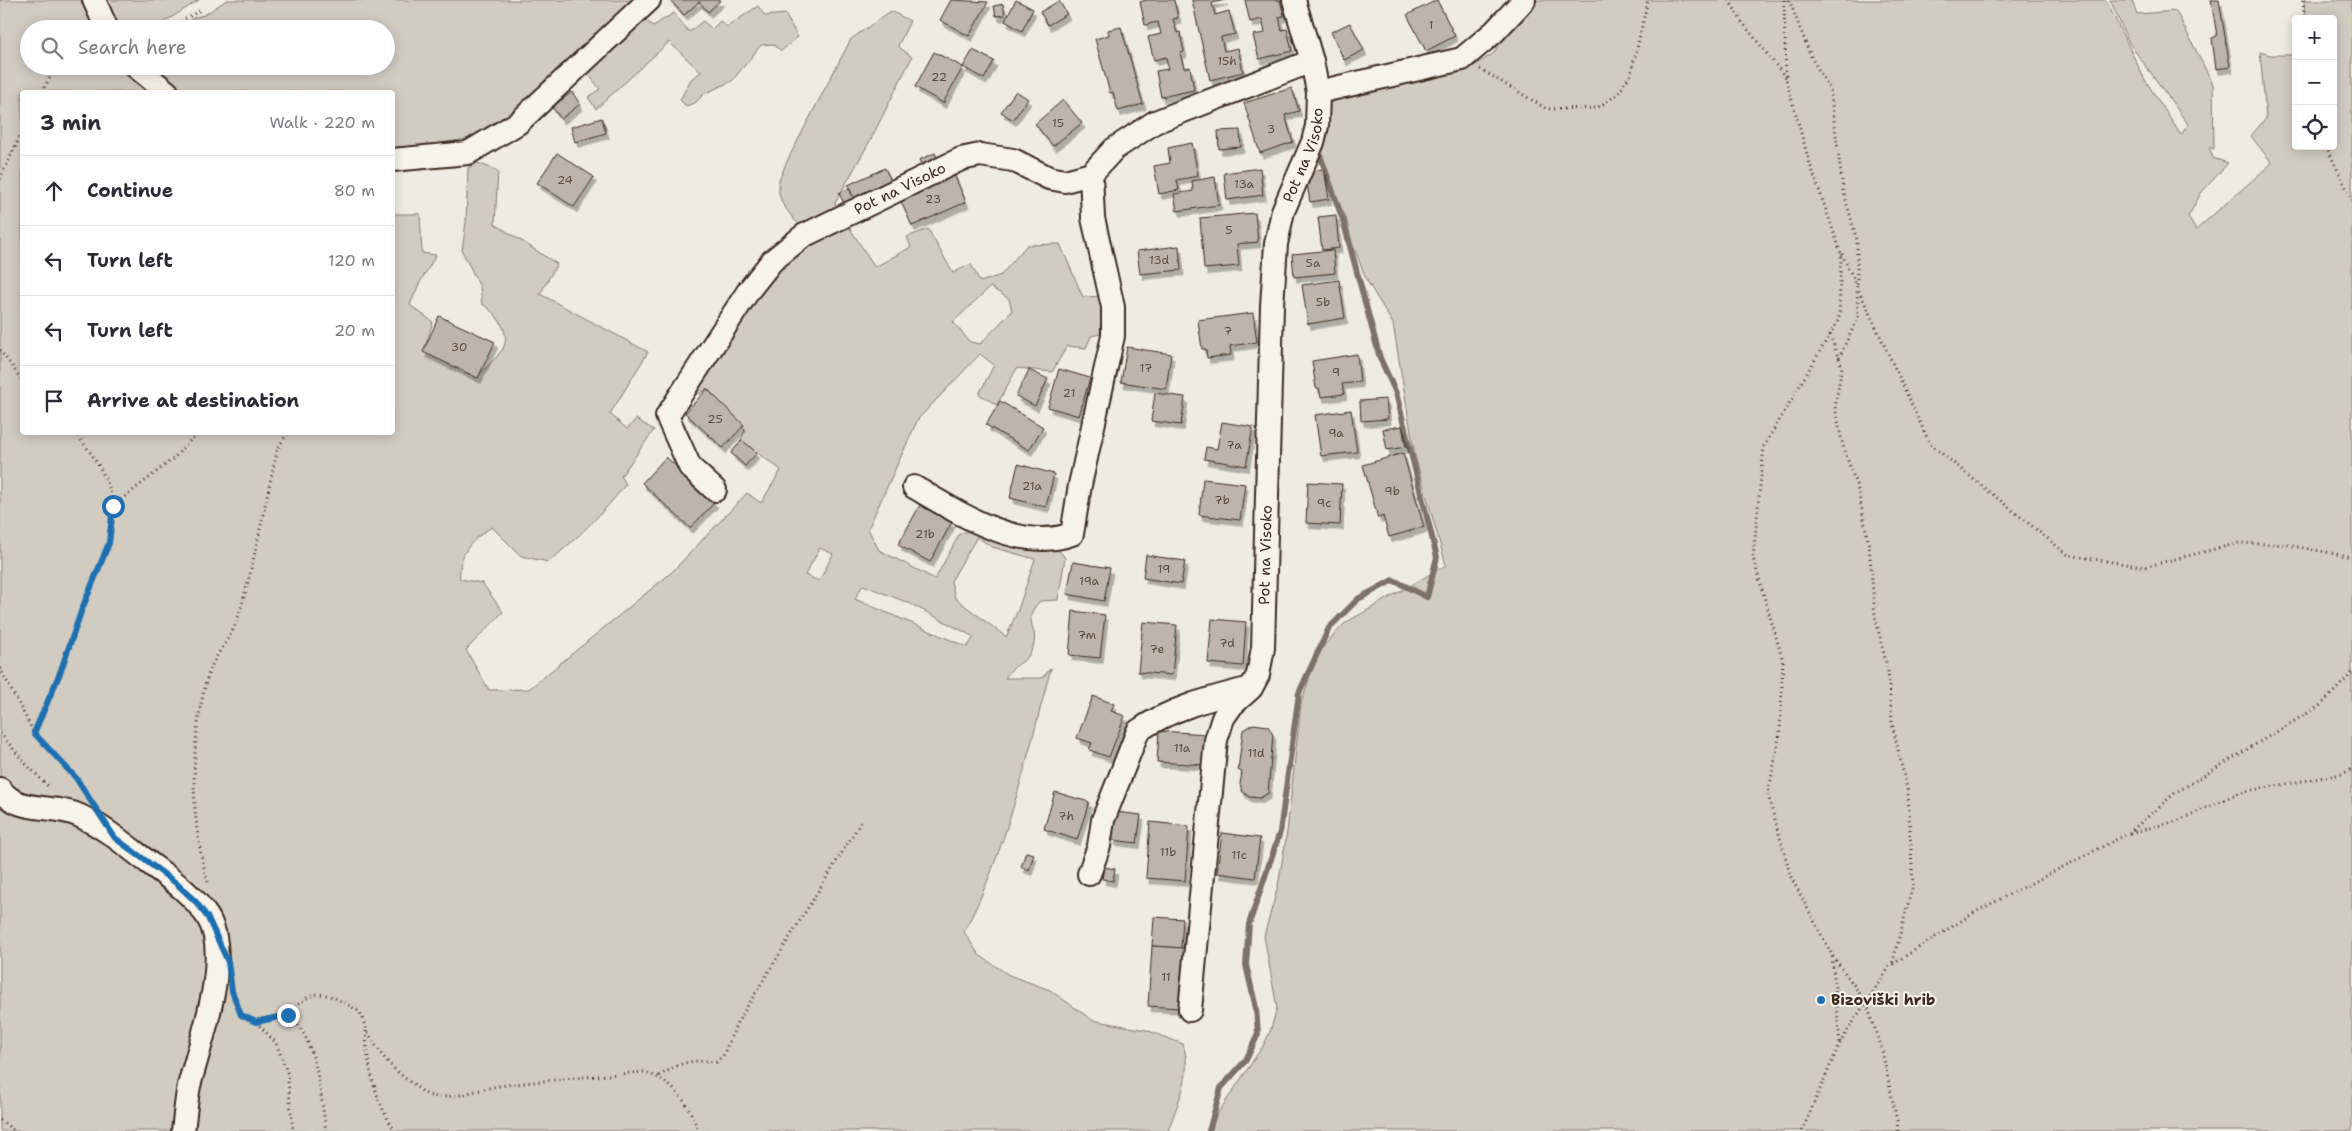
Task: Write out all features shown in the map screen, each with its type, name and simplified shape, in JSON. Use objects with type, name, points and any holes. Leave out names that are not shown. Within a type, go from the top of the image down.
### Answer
[{"type":"street","points":[[94,0],[103,20]]},
{"type":"street","points":[[395,160],[468,153],[518,123],[649,0]]},
{"type":"street","name":"Pot na Visoko","points":[[1190,1010],[1216,740],[1223,718],[1232,705],[1250,688],[1258,675],[1263,648],[1272,306],[1276,244],[1283,211],[1313,142],[1318,92],[1312,61],[1294,0]]},
{"type":"street","name":"Pot na Visoko","points":[[1318,92],[1462,59],[1494,32],[1524,0]]},
{"type":"street","points":[[914,487],[970,520],[1023,537],[1058,539],[1072,534],[1080,485],[1113,336],[1113,307],[1093,218],[1091,174],[1114,149],[1155,122],[1312,61]]},
{"type":"street","points":[[146,75],[165,90]]},
{"type":"street","name":"Pot na Visoko","points":[[715,490],[690,467],[667,416],[749,290],[772,261],[803,236],[961,159],[980,155],[1012,160],[1050,178],[1065,181],[1091,174]]},
{"type":"street","points":[[1089,874],[1099,846],[1103,820],[1138,731],[1159,719],[1217,697],[1250,688]]},
{"type":"street","points":[[0,789],[6,797],[27,807],[50,808],[77,814],[115,838],[176,883],[196,902],[208,918],[214,932],[218,953],[216,979],[189,1089],[182,1131]]},
{"type":"path","points":[[1462,59],[1547,109],[1597,108],[1618,94],[1631,74],[1648,0]]},
{"type":"path","points":[[1729,0],[1742,22],[1786,78]]},
{"type":"path","points":[[1784,0],[1786,78],[1809,161],[1841,253],[1930,444],[2068,556],[2144,567],[2239,542],[2288,545],[2352,557]]},
{"type":"path","points":[[1789,0],[1812,59],[1830,89],[1843,190],[1857,240],[1858,317],[1839,359]]},
{"type":"path","points":[[2303,0],[2304,15]]},
{"type":"path","points":[[184,20],[201,10]]},
{"type":"path","points":[[43,90],[51,75]]},
{"type":"path","points":[[0,179],[20,136]]},
{"type":"path","points":[[2328,150],[2352,200]]},
{"type":"path","points":[[1841,253],[1839,319],[1764,446],[1753,558],[1783,660],[1780,733],[1768,795],[1791,878],[1832,955],[1866,1002],[1881,1046],[1898,1121],[1898,1131]]},
{"type":"path","points":[[1802,1131],[1840,1043],[1892,966],[1913,885],[1908,792],[1892,723],[1888,671],[1875,616],[1869,545],[1858,490],[1843,446],[1835,407],[1842,367],[1830,334]]},
{"type":"path","points":[[0,350],[20,377]]},
{"type":"path","points":[[34,733],[60,673],[82,609],[109,543],[113,506],[102,472],[88,447],[77,435]]},
{"type":"path","points":[[113,506],[173,459],[195,435]]},
{"type":"path","points":[[210,889],[198,843],[194,765],[199,718],[208,673],[237,622],[254,561],[278,448],[286,435]]},
{"type":"path","points":[[0,668],[34,733],[76,778],[90,801]]},
{"type":"path","points":[[2129,833],[2175,793],[2321,705],[2352,673]]},
{"type":"path","points":[[0,733],[25,763],[51,789]]},
{"type":"path","points":[[1892,966],[1977,912],[2129,833],[2177,821],[2241,792],[2342,774],[2352,769]]},
{"type":"path","points":[[659,1076],[678,1065],[695,1060],[716,1062],[723,1056],[736,1023],[862,820]]},
{"type":"path","points":[[1832,955],[1840,1043]]},
{"type":"path","points":[[232,991],[241,1015],[256,1022],[276,1043],[287,1072],[293,1131]]},
{"type":"path","points":[[256,1022],[288,1015],[301,1000],[318,993],[338,999],[360,1012],[366,1031],[367,1055],[372,1081],[381,1106],[395,1131]]},
{"type":"path","points":[[288,1015],[301,1029],[308,1045],[315,1067],[326,1131]]},
{"type":"path","points":[[366,1031],[384,1059],[396,1072],[430,1096],[452,1098],[492,1087],[545,1080],[644,1072],[659,1076],[680,1094],[698,1131]]},
{"type":"path","points":[[0,1120],[15,1131]]},
{"type":"shaded area","points":[[0,0],[81,0],[91,20],[20,20],[20,75],[126,75],[152,90],[20,90],[20,435],[395,435],[395,214],[420,214],[422,253],[436,255],[419,284],[410,305],[433,322],[425,347],[477,377],[499,354],[505,344],[504,331],[501,324],[493,312],[482,304],[480,287],[462,251],[466,222],[468,168],[478,163],[498,171],[495,224],[557,264],[540,294],[648,352],[610,414],[627,429],[636,419],[654,430],[621,476],[626,484],[590,525],[548,562],[521,556],[492,527],[478,537],[464,554],[461,562],[460,579],[482,583],[503,612],[466,650],[489,690],[529,689],[672,572],[747,493],[761,503],[781,470],[741,441],[745,430],[707,388],[699,394],[692,388],[783,258],[847,224],[875,267],[911,247],[907,237],[928,229],[953,273],[971,264],[980,282],[1001,275],[1027,245],[1060,244],[1083,297],[1104,296],[1105,333],[1091,336],[1086,348],[1067,346],[1052,372],[1017,368],[997,405],[979,394],[994,365],[980,354],[918,419],[868,529],[879,550],[935,579],[960,533],[971,531],[987,533],[1014,546],[1023,548],[1056,549],[1065,558],[1058,600],[1040,601],[1034,608],[1031,614],[1034,634],[1033,647],[1028,657],[1005,678],[1042,678],[1051,668],[1015,803],[992,869],[964,932],[979,955],[1009,975],[1050,990],[1092,1020],[1146,1030],[1183,1044],[1186,1056],[1185,1078],[1180,1099],[1168,1131],[0,1131]],"holes":[[[990,287],[1009,299],[1012,311],[980,344],[970,342],[953,322]],[[977,537],[992,547],[1035,559],[1018,610],[1006,637],[955,598],[951,581]],[[820,548],[833,554],[819,581],[805,575]],[[863,585],[911,604],[974,637],[967,647],[855,599]]]},
{"type":"shaded area","points":[[101,0],[199,0],[167,20],[111,20]]},
{"type":"shaded area","points":[[227,0],[639,0],[526,105],[472,138],[395,151],[395,90],[174,90],[160,75],[395,75],[395,20],[191,20],[204,15]]},
{"type":"shaded area","points":[[1529,0],[2106,0],[2145,80],[2181,135],[2188,124],[2129,43],[2110,0],[2132,0],[2137,14],[2176,11],[2213,84],[2214,149],[2209,147],[2213,158],[2228,163],[2201,193],[2188,217],[2196,230],[2272,163],[2251,136],[2266,118],[2260,52],[2270,55],[2292,55],[2292,150],[2337,150],[2337,15],[2305,15],[2304,0],[2352,0],[2352,1131],[1206,1131],[1263,1046],[1270,1032],[1277,1008],[1264,936],[1278,886],[1287,832],[1301,703],[1319,651],[1345,623],[1446,565],[1415,456],[1393,324],[1366,279],[1352,242],[1346,218],[1335,197],[1320,147],[1328,96],[1469,69],[1493,54]]},
{"type":"shaded area","points":[[758,6],[765,16],[785,14],[798,37],[781,51],[773,44],[761,45],[732,81],[704,94],[695,103],[686,106],[680,100],[691,79],[701,72],[669,42],[596,109],[588,97],[600,89],[585,70],[641,17],[653,26],[674,13],[689,32],[703,21],[712,29],[720,21],[727,27]]},
{"type":"shaded area","points":[[891,11],[910,21],[898,46],[912,57],[871,139],[835,203],[839,214],[806,228],[795,221],[782,203],[779,193],[779,180],[788,159],[851,39]]},
{"type":"building","points":[[670,0],[721,0],[708,12],[699,2],[684,15]]},
{"type":"building","points":[[951,0],[988,2],[969,36],[940,20]]},
{"type":"building","points":[[1016,0],[1033,9],[1022,31],[1005,21]]},
{"type":"building","points":[[1146,0],[1174,0],[1178,18],[1173,19],[1177,33],[1180,32],[1184,52],[1180,53],[1184,68],[1190,67],[1194,90],[1161,97],[1156,71],[1168,69],[1166,57],[1154,60],[1148,37],[1161,34],[1158,22],[1145,25],[1140,2]]},
{"type":"building","points":[[1192,0],[1225,0],[1212,3],[1215,15],[1229,11],[1235,34],[1221,37],[1224,51],[1238,48],[1243,72],[1210,80]]},
{"type":"building","points":[[1245,0],[1280,0],[1284,16],[1279,17],[1282,30],[1287,29],[1292,51],[1259,59],[1253,35],[1265,33],[1262,19],[1250,22]]},
{"type":"building","points":[[1437,0],[1455,36],[1426,51],[1407,15]]},
{"type":"building","points":[[2211,0],[2219,0],[2230,67],[2216,69],[2212,38],[2217,36]]},
{"type":"building","points":[[1059,1],[1067,14],[1048,25],[1040,12]]},
{"type":"building","points":[[1003,4],[1005,15],[996,16],[994,6]]},
{"type":"building","points":[[1350,23],[1364,50],[1344,60],[1331,32]]},
{"type":"building","points":[[1121,27],[1143,104],[1118,111],[1113,92],[1110,93],[1095,39],[1109,35],[1108,30]]},
{"type":"building","points":[[973,50],[994,61],[984,79],[963,67]]},
{"type":"building","points":[[934,52],[963,67],[943,103],[915,87]]},
{"type":"building","points":[[1292,88],[1299,111],[1285,115],[1293,142],[1260,153],[1244,103]]},
{"type":"building","points":[[1016,91],[1028,99],[1013,120],[1001,112]]},
{"type":"building","points":[[572,92],[580,104],[561,119],[552,107]]},
{"type":"building","points":[[1063,100],[1082,123],[1053,146],[1035,124]]},
{"type":"building","points":[[602,118],[606,133],[575,142],[571,127]]},
{"type":"building","points":[[1240,130],[1241,147],[1219,149],[1218,131]]},
{"type":"building","points":[[1192,143],[1198,176],[1177,180],[1179,190],[1159,194],[1154,166],[1170,163],[1168,148]]},
{"type":"building","points":[[557,153],[594,177],[574,207],[537,183]]},
{"type":"building","points":[[935,153],[939,162],[924,169],[919,160]]},
{"type":"building","points":[[885,168],[895,189],[857,206],[848,185]]},
{"type":"building","points":[[1260,168],[1263,195],[1227,200],[1224,173]]},
{"type":"building","points":[[1324,169],[1329,199],[1310,202],[1305,172]]},
{"type":"building","points":[[953,172],[966,202],[912,226],[899,197]]},
{"type":"building","points":[[1215,177],[1219,205],[1177,211],[1174,194],[1193,191],[1192,181]]},
{"type":"building","points":[[849,188],[857,206],[847,210],[839,193]]},
{"type":"building","points":[[1255,213],[1258,242],[1237,244],[1239,266],[1204,269],[1200,218]]},
{"type":"building","points":[[1336,215],[1339,248],[1322,250],[1318,217]]},
{"type":"building","points":[[1179,246],[1181,270],[1140,274],[1137,251]]},
{"type":"building","points":[[1333,250],[1335,273],[1294,277],[1292,254]]},
{"type":"building","points":[[1339,280],[1345,318],[1308,324],[1302,285]]},
{"type":"building","points":[[1253,313],[1257,342],[1230,346],[1231,355],[1207,358],[1206,349],[1202,349],[1198,320]]},
{"type":"building","points":[[439,316],[495,342],[478,378],[423,352]]},
{"type":"building","points":[[1127,347],[1171,354],[1166,389],[1121,382]]},
{"type":"building","points":[[1357,354],[1360,382],[1342,384],[1344,394],[1321,397],[1319,388],[1316,388],[1312,361]]},
{"type":"building","points":[[1059,369],[1090,378],[1079,416],[1048,407]]},
{"type":"building","points":[[1029,370],[1048,379],[1035,406],[1016,396]]},
{"type":"building","points":[[707,389],[744,425],[723,448],[685,413]]},
{"type":"building","points":[[1155,393],[1185,397],[1181,425],[1151,421]]},
{"type":"building","points":[[1386,399],[1388,419],[1361,421],[1360,401]]},
{"type":"building","points":[[1000,401],[1043,427],[1029,450],[986,425]]},
{"type":"building","points":[[1351,410],[1357,452],[1321,456],[1315,415]]},
{"type":"building","points":[[1222,422],[1253,427],[1246,466],[1204,459],[1206,447],[1217,449]]},
{"type":"building","points":[[1402,426],[1406,447],[1387,450],[1383,429]]},
{"type":"building","points":[[742,440],[757,453],[745,466],[731,453]]},
{"type":"building","points":[[1403,453],[1424,527],[1389,537],[1383,516],[1378,518],[1363,465]]},
{"type":"building","points":[[666,457],[715,502],[690,528],[642,483]]},
{"type":"building","points":[[1018,464],[1054,474],[1046,507],[1010,498]]},
{"type":"building","points":[[1203,479],[1245,484],[1240,520],[1199,515]]},
{"type":"building","points":[[1308,482],[1342,484],[1340,525],[1306,523]]},
{"type":"building","points":[[920,505],[952,522],[930,562],[898,545]]},
{"type":"building","points":[[1146,555],[1185,561],[1181,584],[1143,578]]},
{"type":"building","points":[[1073,562],[1110,568],[1104,601],[1067,594]]},
{"type":"building","points":[[1073,611],[1105,615],[1100,658],[1069,655]]},
{"type":"building","points":[[1212,619],[1246,622],[1243,666],[1208,663]]},
{"type":"building","points":[[1143,622],[1177,625],[1172,675],[1138,672]]},
{"type":"building","points":[[1093,696],[1114,704],[1111,711],[1125,716],[1109,757],[1089,750],[1092,743],[1077,738]]},
{"type":"building","points":[[1253,724],[1268,726],[1273,735],[1268,793],[1260,798],[1249,797],[1242,791],[1240,784],[1242,772],[1238,770],[1243,730]]},
{"type":"building","points":[[1159,731],[1207,734],[1205,765],[1157,762]]},
{"type":"building","points":[[1055,792],[1089,802],[1077,840],[1044,829]]},
{"type":"building","points":[[1115,812],[1141,815],[1137,843],[1112,840]]},
{"type":"building","points":[[1150,822],[1189,826],[1185,881],[1146,878]]},
{"type":"building","points":[[1222,833],[1260,838],[1255,878],[1217,873]]},
{"type":"building","points":[[1026,852],[1034,854],[1029,870],[1021,867]]},
{"type":"building","points":[[1104,867],[1115,869],[1113,881],[1102,879]]},
{"type":"building","points":[[1154,917],[1183,919],[1181,948],[1152,946]]},
{"type":"building","points":[[1152,946],[1184,948],[1180,1008],[1148,1006]]},
{"type":"waterway","points":[[1209,1131],[1221,1088],[1246,1060],[1258,1034],[1256,1008],[1246,965],[1249,924],[1280,832],[1299,693],[1329,628],[1358,599],[1393,580],[1427,597],[1437,557],[1396,393],[1380,358],[1343,220],[1317,147]]},
{"type":"place","name":"Bizoviški hrib","points":[[1821,1000]]},
{"type":"route","points":[[113,506],[109,543],[82,609],[60,673],[34,733],[76,778],[115,838],[176,883],[196,902],[208,918],[228,962],[232,991],[241,1015],[247,1020],[256,1022],[280,1015],[288,1015]]}]
